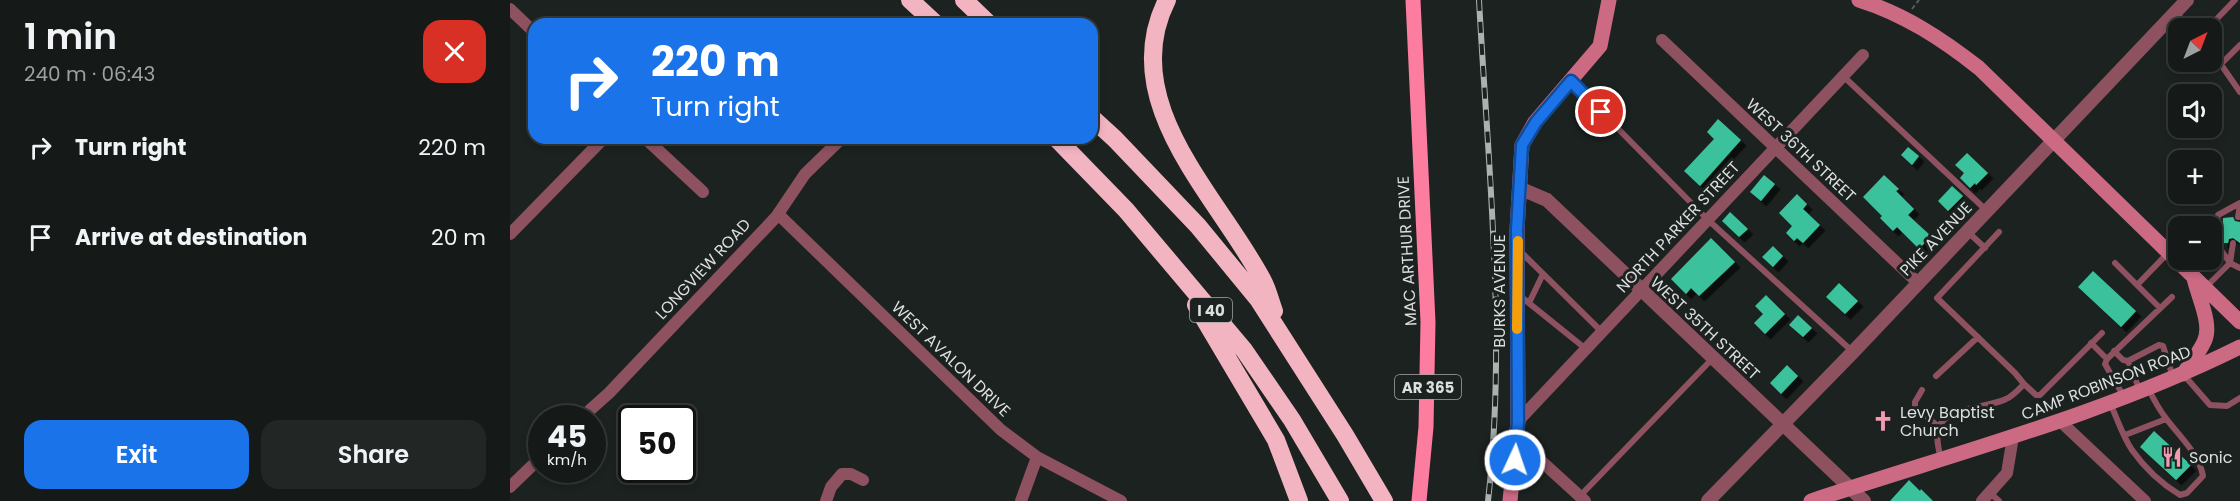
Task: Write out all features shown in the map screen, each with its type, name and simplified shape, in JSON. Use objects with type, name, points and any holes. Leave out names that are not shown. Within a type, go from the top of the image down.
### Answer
[{"type":"highway","points":[[910,0],[930,18]]},
{"type":"highway","points":[[964,0],[983,18]]},
{"type":"highway","points":[[1167,0],[1152,54],[1156,94],[1170,132],[1264,282],[1282,335]]},
{"type":"highway","name":"I 40","points":[[1098,123],[1198,226],[1258,299],[1345,435],[1384,501]]},
{"type":"highway","name":"I 40","points":[[1062,144],[1119,202],[1250,359],[1292,420],[1340,501]]},
{"type":"highway","points":[[1167,257],[1276,440],[1299,501]]},
{"type":"main road","name":"MAC ARTHUR DRIVE","points":[[1413,0],[1428,322],[1426,427],[1419,501]]},
{"type":"main road","name":"BURKS AVENUE","points":[[1510,501],[1518,421],[1523,299],[1518,249],[1522,145],[1527,134],[1600,46],[1609,0]]},
{"type":"main road","points":[[1859,0],[1904,18],[1956,50],[1979,68],[2168,252]]},
{"type":"main road","points":[[2186,270],[2240,322]]},
{"type":"main road","points":[[2203,287],[2240,306]]},
{"type":"main road","points":[[2178,376],[2206,340],[2208,326],[2199,299],[2203,287]]},
{"type":"main road","name":"CAMP ROBINSON ROAD","points":[[1811,501],[2060,421],[2178,376],[2240,347]]},
{"type":"street","name":"PIKE AVENUE","points":[[1708,501],[1854,352],[1917,282],[2187,0]]},
{"type":"street","points":[[510,9],[528,26]]},
{"type":"street","name":"WEST 36TH STREET","points":[[1662,40],[1917,282]]},
{"type":"street","name":"NORTH PARKER STREET","points":[[1518,421],[1863,55]]},
{"type":"street","points":[[510,234],[597,144]]},
{"type":"street","points":[[651,144],[703,192]]},
{"type":"street","name":"LONGVIEW ROAD","points":[[595,405],[778,214],[805,174],[836,144]]},
{"type":"street","name":"WEST 35TH STREET","points":[[1519,188],[1547,200],[1864,501]]},
{"type":"street","name":"WEST AVALON DRIVE","points":[[778,214],[1001,430],[1037,457],[1120,501]]},
{"type":"street","points":[[2060,421],[2145,501]]},
{"type":"street","points":[[1990,498],[2007,473],[2013,437]]},
{"type":"street","points":[[1516,438],[1582,499]]},
{"type":"street","points":[[1021,501],[1037,457]]},
{"type":"street","points":[[510,487],[528,470]]},
{"type":"street","points":[[826,501],[831,487],[842,474],[851,474],[863,480]]},
{"type":"lane","points":[[2218,18],[2235,0]]},
{"type":"lane","points":[[2175,12],[2182,18]]},
{"type":"lane","points":[[2222,63],[2240,45]]},
{"type":"lane","points":[[2222,65],[2240,92]]},
{"type":"lane","points":[[1843,76],[1986,210]]},
{"type":"lane","points":[[1571,81],[1707,219],[1854,352]]},
{"type":"lane","points":[[2238,217],[2240,204]]},
{"type":"lane","points":[[2240,204],[2218,215],[2213,239],[2230,263],[2240,268]]},
{"type":"lane","points":[[1966,231],[1985,248]]},
{"type":"lane","points":[[1999,232],[1937,298],[2024,384],[2036,395],[2040,395],[2102,333]]},
{"type":"lane","points":[[2203,287],[2230,263],[2234,243]]},
{"type":"lane","points":[[1518,249],[1602,332]]},
{"type":"lane","points":[[2137,285],[2168,252]]},
{"type":"lane","points":[[2115,263],[2160,308]]},
{"type":"lane","points":[[1543,274],[1523,299],[1586,350]]},
{"type":"lane","points":[[2114,351],[2127,361],[2144,389],[2181,437],[2202,470],[2203,476],[2187,493],[2180,495],[2169,488],[2131,449],[2105,364],[2114,351],[2172,297]]},
{"type":"lane","points":[[1936,376],[1978,337]]},
{"type":"lane","points":[[2091,344],[2107,359]]},
{"type":"lane","points":[[2127,361],[2159,345],[2163,346],[2178,376],[2210,405],[2227,406],[2240,398]]},
{"type":"lane","points":[[1582,499],[1713,358]]},
{"type":"lane","points":[[1941,461],[1939,428],[1944,420],[1962,411],[2005,400],[2024,384]]},
{"type":"lane","points":[[1922,390],[1915,402],[1915,407],[1939,428]]},
{"type":"lane","points":[[2125,435],[2166,419]]},
{"type":"building","points":[[1718,119],[1741,140],[1700,186],[1684,171],[1714,139],[1707,132]]},
{"type":"building","points":[[1908,147],[1919,156],[1912,165],[1901,155]]},
{"type":"building","points":[[1967,153],[1988,173],[1970,188],[1960,178],[1964,173],[1955,165]]},
{"type":"building","points":[[1764,175],[1775,184],[1761,201],[1750,192]]},
{"type":"building","points":[[1884,175],[1899,189],[1896,191],[1914,209],[1908,215],[1931,236],[1919,249],[1897,227],[1893,231],[1863,197]]},
{"type":"building","points":[[1952,186],[1963,196],[1948,211],[1938,201]]},
{"type":"building","points":[[1797,194],[1807,204],[1803,209],[1820,225],[1803,243],[1797,238],[1794,241],[1786,233],[1792,226],[1779,213]]},
{"type":"building","points":[[1730,212],[1748,229],[1739,237],[1722,221]]},
{"type":"building","points":[[2233,217],[2235,221],[2240,222],[2240,243],[2233,238],[2229,239],[2228,243],[2222,243],[2223,218]]},
{"type":"building","points":[[1711,238],[1735,262],[1699,296],[1691,288],[1686,294],[1671,279]]},
{"type":"building","points":[[1773,246],[1783,256],[1773,267],[1762,257]]},
{"type":"building","points":[[2093,271],[2136,311],[2121,327],[2078,287]]},
{"type":"building","points":[[1839,283],[1858,301],[1845,314],[1826,297]]},
{"type":"building","points":[[1766,295],[1785,314],[1765,334],[1754,323],[1763,314],[1755,306]]},
{"type":"building","points":[[1798,315],[1812,328],[1803,337],[1789,325]]},
{"type":"building","points":[[1787,365],[1798,376],[1781,394],[1770,383]]},
{"type":"building","points":[[2154,431],[2191,465],[2176,480],[2140,447]]},
{"type":"building","points":[[1909,480],[1920,491],[1921,489],[1933,501],[1890,501]]},
{"type":"railway","points":[[1479,0],[1496,313],[1496,376],[1488,501]]},
{"type":"slow traffic","points":[[1517,329],[1518,241]]},
{"type":"place","name":"Levy Baptist Church","points":[[1883,421]]},
{"type":"place","name":"Sonic","points":[[2172,457]]},
{"type":"route","points":[[1515,460],[1518,421],[1517,230],[1522,145],[1536,122],[1571,81],[1601,112]]}]
